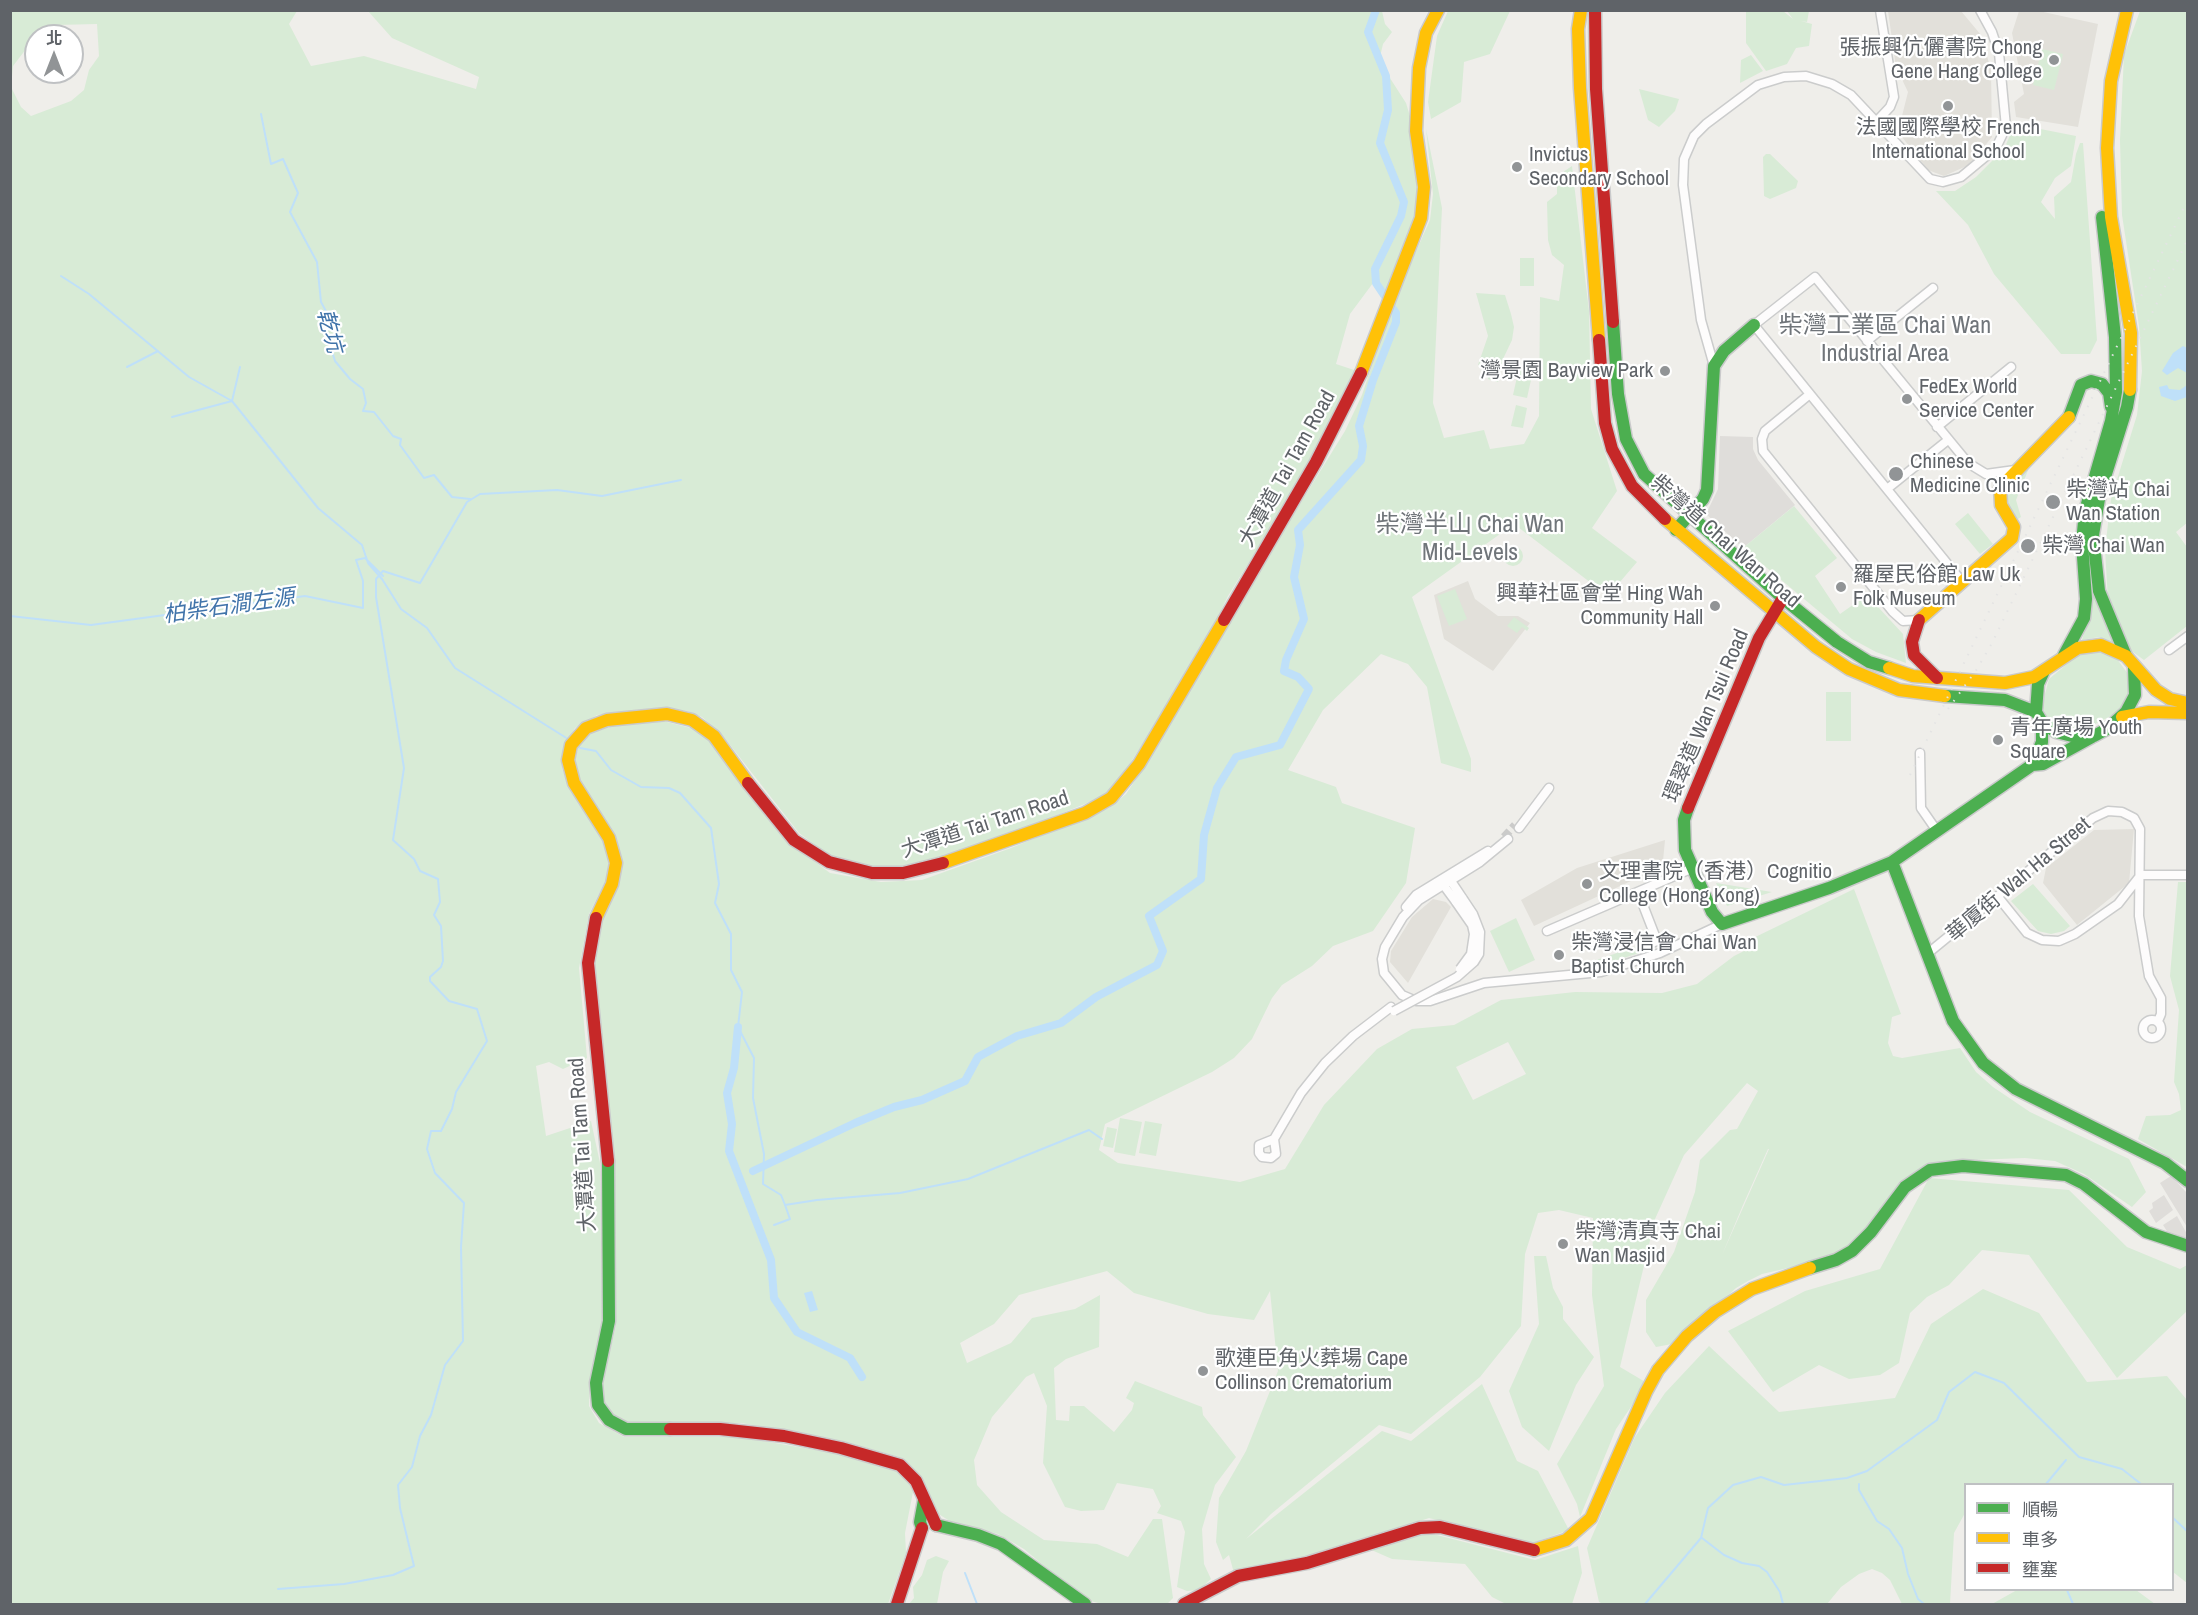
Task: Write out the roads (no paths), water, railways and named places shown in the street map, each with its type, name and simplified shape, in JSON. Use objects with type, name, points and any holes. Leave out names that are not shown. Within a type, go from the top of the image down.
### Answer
[{"type":"main road","name":"大潭道 Tai Tam Road","points":[[897,1605],[928,1522],[924,1500],[912,1474],[904,1466],[800,1439],[751,1432],[686,1428],[626,1429],[609,1420],[598,1405],[596,1383],[609,1321],[608,1166],[588,963],[594,923],[612,884],[616,863],[609,838],[574,783],[568,760],[571,745],[586,728],[607,720],[667,714],[692,720],[714,736],[770,813],[794,840],[837,865],[872,873],[903,873],[941,864],[1085,813],[1116,793],[1140,764],[1321,453],[1356,385],[1421,218],[1424,187],[1416,131],[1419,68],[1426,33],[1438,10]]},
{"type":"main road","name":"柴灣道 Chai Wan Road","points":[[1581,10],[1578,29],[1580,88],[1605,423],[1612,449],[1632,486],[1676,530],[1838,663],[1885,686],[1914,693],[2006,700],[2039,717],[2065,736],[2094,736]]},
{"type":"main road","name":"柴灣道 Chai Wan Road","points":[[1595,10],[1596,89],[1621,420],[1634,458],[1644,474],[1687,516],[1783,598],[1837,642],[1863,659],[1903,674],[2006,683],[2019,681],[2044,671],[2064,656],[2092,645],[2112,648],[2130,661],[2156,690],[2170,699],[2187,703]]},
{"type":"main road","points":[[2064,656],[2084,618],[2086,599],[2082,530],[2087,498],[2112,421],[2116,392],[2116,351],[2097,152],[2102,80],[2116,10]]},
{"type":"main road","points":[[2122,717],[2135,695],[2130,661],[2099,591],[2093,535],[2100,493],[2127,407],[2132,374],[2131,333],[2112,217],[2107,148],[2111,81],[2127,10]]},
{"type":"main road","points":[[1676,530],[1707,490],[1714,366],[1724,351],[1754,325]]},
{"type":"main road","points":[[1937,678],[1914,655],[1912,642],[1918,620],[2012,538],[2014,527],[2001,505],[1999,492],[2015,470],[2070,416],[2079,388],[2084,383],[2095,381],[2107,389],[2112,421]]},
{"type":"main road","name":"環翠道 Wan Tsui Road","points":[[1722,924],[1712,912],[1693,868],[1683,837],[1687,809],[1773,611],[1783,598]]},
{"type":"main road","points":[[2032,765],[2042,742],[2038,684],[2044,671]]},
{"type":"main road","points":[[1722,924],[1829,888],[1892,862],[2032,765],[2043,764],[2094,736],[2122,717],[2149,712],[2187,713]]},
{"type":"main road","points":[[1892,862],[1958,1031],[1973,1052],[1993,1072],[2027,1095],[2165,1163],[2187,1180]]},
{"type":"main road","points":[[1184,1605],[1226,1582],[1254,1572],[1307,1563],[1420,1528],[1440,1527],[1532,1551],[1566,1540],[1591,1518],[1646,1392],[1658,1370],[1687,1336],[1715,1312],[1752,1289],[1787,1274],[1836,1260],[1852,1251],[1871,1232],[1905,1187],[1930,1170],[1956,1166],[2066,1175],[2084,1184],[2146,1232],[2187,1246]]},
{"type":"main road","points":[[928,1522],[978,1535],[1001,1544],[1085,1605]]},
{"type":"street","points":[[1876,122],[1890,107],[1894,97],[1880,10]]},
{"type":"street","points":[[1714,366],[1701,320],[1683,185],[1684,159],[1694,136],[1749,90],[1767,81],[1795,76],[1815,78],[1839,87],[1856,100],[1923,174],[1938,182],[1961,177],[1996,148],[2005,133],[2006,108],[1999,53],[1992,32],[1980,10]]},
{"type":"street","points":[[1963,582],[1754,325],[1815,277],[1968,463],[1980,472],[1996,475],[2015,470]]},
{"type":"street","points":[[1867,341],[1933,288]]},
{"type":"street","points":[[1937,427],[2011,367]]},
{"type":"street","points":[[1810,394],[1765,431],[1762,439],[1763,451],[1893,612],[1903,621],[1918,620]]},
{"type":"street","points":[[1887,489],[1948,440]]},
{"type":"street","points":[[2169,650],[2187,636]]},
{"type":"street","points":[[1920,753],[1921,808],[1937,831]]},
{"type":"street","points":[[1518,825],[1549,788]]},
{"type":"street","name":"華廈街 Wah Ha Street","points":[[1927,954],[2099,814],[2115,811],[2134,818],[2140,829],[2140,876]]},
{"type":"street","points":[[1506,838],[1415,904],[1400,922],[1383,953],[1384,974],[1402,995],[1420,1001],[1440,999],[1484,983],[1601,972],[1660,953],[1722,924]]},
{"type":"street","points":[[1547,931],[1693,868]]},
{"type":"street","points":[[2140,876],[2187,876]]},
{"type":"street","points":[[1998,897],[2027,933],[2042,940],[2059,941],[2075,934],[2118,904],[2140,876]]},
{"type":"street","points":[[2140,876],[2139,916],[2150,976],[2162,1006],[2158,1022]]},
{"type":"street","points":[[1275,1138],[1301,1093],[1325,1063],[1353,1036],[1384,1014],[1391,1006],[1454,973],[1468,960],[1474,934],[1472,925],[1446,881]]},
{"type":"street","points":[[1638,891],[1656,941]]},
{"type":"water","points":[[2183,346],[2187,348],[2187,373],[2178,368],[2167,375],[2162,371],[2173,353]]},
{"type":"water","points":[[2167,385],[2169,389],[2180,390],[2187,385],[2187,397],[2175,401],[2161,396],[2159,387]]},
{"type":"water","points":[[812,1291],[818,1310],[810,1312],[804,1293]]},
{"type":"waterway","points":[[1376,10],[1368,32],[1386,76],[1388,110],[1380,143],[1404,202],[1401,216],[1375,269],[1376,283],[1386,298]]},
{"type":"waterway","name":"乾坑","points":[[261,114],[271,164],[283,159],[298,193],[290,212],[317,262],[321,302],[327,313],[327,335],[335,361],[350,379],[363,389],[366,403],[363,411],[374,412],[393,436],[401,439],[400,445],[424,478],[434,475],[452,497],[470,499]]},
{"type":"waterway","points":[[61,276],[89,294],[189,377],[232,401],[318,508],[362,545],[368,563],[382,579],[401,609],[427,628],[455,668],[568,739]]},
{"type":"waterway","points":[[753,1171],[855,1123],[894,1107],[922,1100],[965,1081],[978,1057],[1017,1036],[1061,1023],[1096,997],[1157,965],[1163,951],[1149,916],[1201,879],[1204,835],[1217,788],[1236,757],[1280,745],[1309,689],[1298,677],[1284,671],[1286,660],[1304,619],[1294,577],[1300,545],[1298,530],[1361,460],[1363,446],[1359,426],[1373,380],[1396,322],[1396,313],[1391,306]]},
{"type":"waterway","points":[[127,367],[158,351]]},
{"type":"waterway","points":[[172,417],[232,401],[240,367]]},
{"type":"waterway","points":[[278,1589],[344,1584],[393,1575],[414,1566],[400,1508],[398,1485],[412,1467],[420,1436],[431,1415],[445,1365],[463,1341],[461,1247],[464,1203],[435,1173],[427,1149],[431,1131],[441,1131],[452,1109],[456,1092],[487,1041],[477,1009],[449,1001],[430,981],[430,977],[441,967],[443,961],[441,926],[434,915],[440,902],[438,879],[420,871],[414,859],[393,840],[404,768],[376,597],[376,579],[383,571],[420,583],[467,502],[480,494],[557,490],[602,496],[681,480]]},
{"type":"waterway","name":"柏柴石澗左源","points":[[10,616],[91,625],[305,596],[363,608],[363,581],[356,560],[365,558],[383,576]]},
{"type":"waterway","points":[[580,748],[596,751],[611,770],[641,787],[669,788],[680,793],[711,828],[719,884],[715,903],[731,934],[731,970],[742,992],[738,1027],[754,1058],[753,1098],[764,1154],[763,1184],[781,1195],[785,1205]]},
{"type":"waterway","points":[[738,1027],[734,1068],[727,1093],[732,1124],[729,1151],[771,1260],[774,1298],[797,1332],[850,1358],[862,1377]]},
{"type":"waterway","points":[[774,1225],[790,1219],[785,1205],[900,1193],[968,1179],[1089,1130],[1102,1139]]},
{"type":"waterway","points":[[1645,1604],[1701,1538],[1708,1508],[1733,1485],[1761,1477],[1784,1485],[1847,1478],[1867,1471],[1937,1420],[1949,1392],[1975,1372],[2004,1383],[2079,1457],[2122,1469],[2140,1483]]},
{"type":"waterway","points":[[2047,1483],[2066,1460]]},
{"type":"waterway","points":[[1859,1484],[1859,1490],[1877,1521],[1889,1529],[1902,1548],[1908,1574],[1918,1599],[1924,1604]]},
{"type":"waterway","points":[[2174,1519],[2188,1532]]},
{"type":"waterway","points":[[1702,1538],[1724,1555],[1742,1563],[1759,1566],[1767,1572],[1780,1592],[1783,1604]]},
{"type":"waterway","points":[[965,1573],[977,1604]]},
{"type":"waterway","points":[[2067,1591],[2073,1604]]},
{"type":"tunnel","points":[[1504,837],[1515,825]]},
{"type":"railway","points":[[1910,775],[2188,199]]},
{"type":"railway","points":[[1948,709],[1977,669],[1992,643],[2188,239]]},
{"type":"place","name":"張振興伉儷書院 Chong Gene Hang College","points":[[2054,60]]},
{"type":"place","name":"法國國際學校 French International School","points":[[1948,106]]},
{"type":"place","name":"Invictus Secondary School","points":[[1517,167]]},
{"type":"place","name":"灣景園 Bayview Park","points":[[1665,371]]},
{"type":"place","name":"FedEx World Service Center","points":[[1907,399]]},
{"type":"place","name":"Chinese Medicine Clinic","points":[[1896,474]]},
{"type":"place","name":"柴灣站 Chai Wan Station","points":[[2053,502]]},
{"type":"place","name":"柴灣 Chai Wan","points":[[2028,546]]},
{"type":"place","name":"羅屋民俗館 Law Uk Folk Museum","points":[[1841,587]]},
{"type":"place","name":"興華社區會堂 Hing Wah Community Hall","points":[[1715,606]]},
{"type":"place","name":"青年廣場 Youth Square","points":[[1998,740]]},
{"type":"place","name":"文理書院（香港）Cognitio College (Hong Kong)","points":[[1587,884]]},
{"type":"place","name":"柴灣浸信會 Chai Wan Baptist Church","points":[[1559,955]]},
{"type":"place","name":"柴灣清真寺 Chai Wan Masjid","points":[[1563,1244]]},
{"type":"place","name":"歌連臣角火葬場 Cape Collinson Crematorium","points":[[1203,1371]]},
{"type":"district","name":"柴灣工業區 Chai Wan Industrial Area","points":[[1885,341]]},
{"type":"district","name":"柴灣半山 Chai Wan Mid-Levels","points":[[1470,540]]}]
